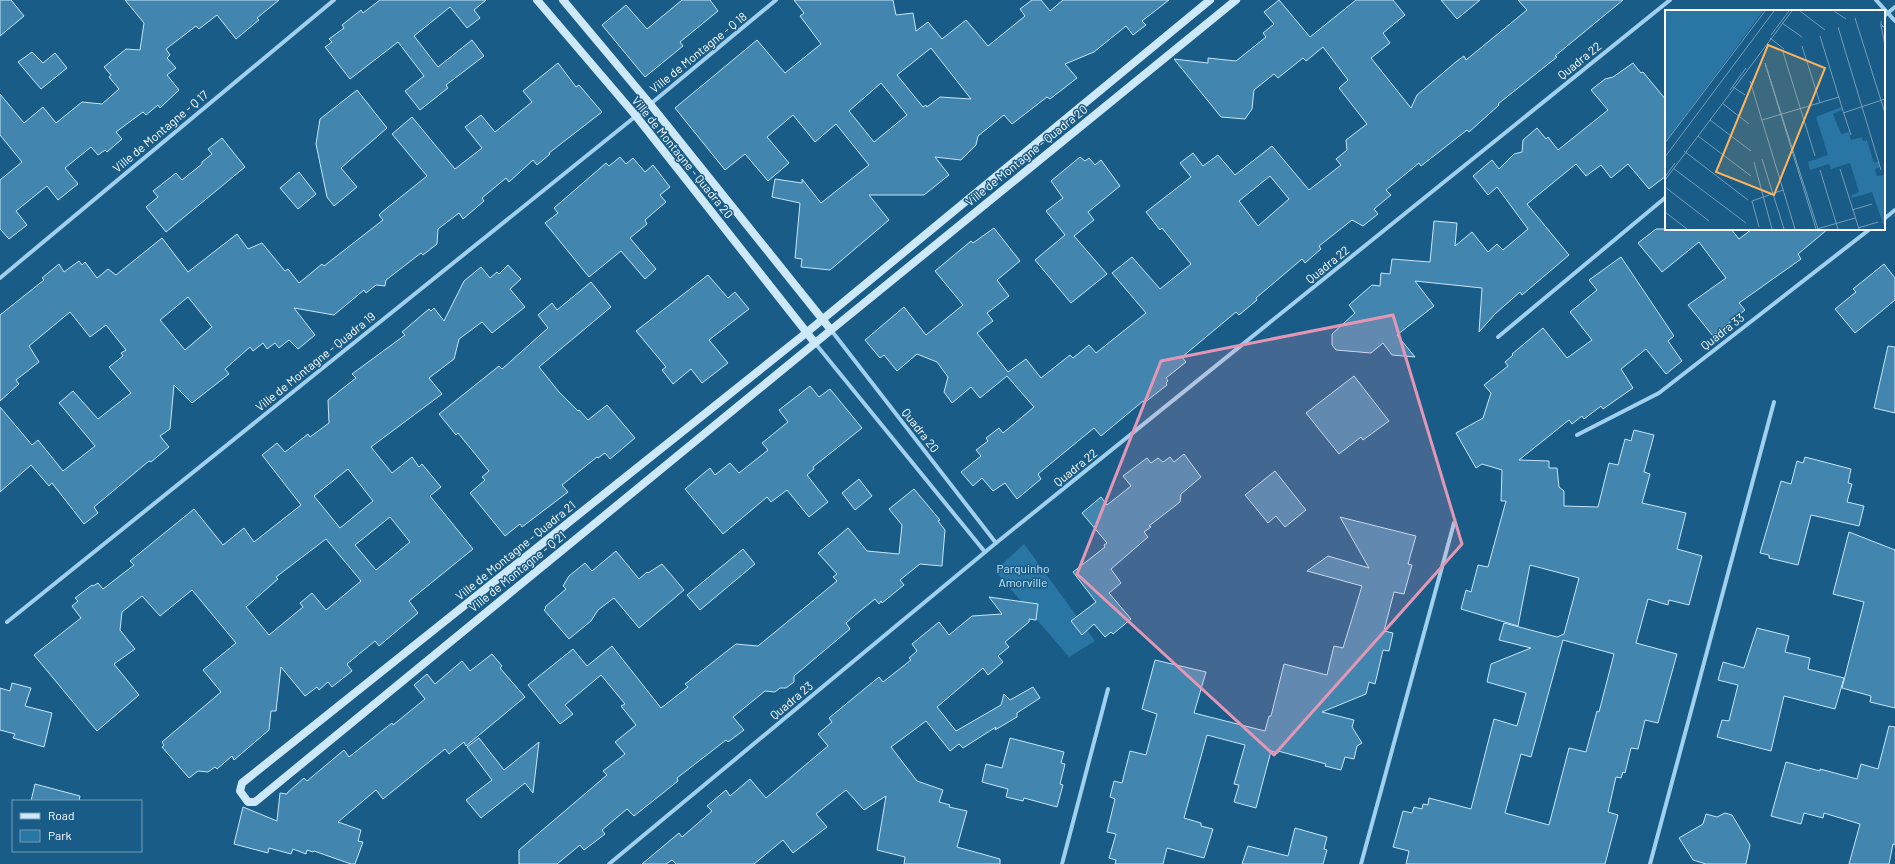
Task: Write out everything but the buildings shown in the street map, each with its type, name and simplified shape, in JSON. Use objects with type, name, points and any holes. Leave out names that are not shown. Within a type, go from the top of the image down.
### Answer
[{"type":"street","name":"Ville de Montagne - Q 17","points":[[0,278],[334,0]]},
{"type":"street","name":"Ville de Montagne - Quadra 20","points":[[537,0],[636,116],[815,343],[1236,0]]},
{"type":"street","name":"Ville de Montagne - Quadra 20","points":[[563,0],[650,104],[830,330]]},
{"type":"street","name":"Ville de Montagne - Q 18","points":[[636,116],[776,0]]},
{"type":"street","name":"Ville de Montagne - Quadra 20","points":[[806,333],[1210,0]]},
{"type":"street","name":"Quadra 22","points":[[985,552],[1670,0]]},
{"type":"street","points":[[1876,0],[1895,21]]},
{"type":"street","points":[[1885,15],[1895,8]]},
{"type":"street","name":"Ville de Montagne - Quadra 19","points":[[6,622],[636,116]]},
{"type":"street","points":[[1498,337],[1665,198]]},
{"type":"street","points":[[1885,217],[1895,210]]},
{"type":"street","name":"Quadra 33","points":[[1577,435],[1659,393],[1869,230]]},
{"type":"street","name":"Quadra 20","points":[[830,330],[996,543]]},
{"type":"street","name":"Ville de Montagne - Quadra 21","points":[[240,786],[806,333]]},
{"type":"street","points":[[815,343],[985,552]]},
{"type":"street","name":"Ville de Montagne - Q 21","points":[[240,786],[240,792],[248,802],[255,802],[815,343]]},
{"type":"street","points":[[1650,864],[1774,402]]},
{"type":"street","points":[[1361,864],[1454,523]]},
{"type":"street","name":"Quadra 23","points":[[609,864],[985,552]]},
{"type":"street","points":[[1062,864],[1108,688]]},
{"type":"highlighted area","points":[[1393,315],[1462,544],[1274,755],[1077,574],[1161,361]]},
{"type":"green space","name":"Parquinho Amorville","points":[[1024,544],[1095,641],[1069,657],[995,571]]}]
